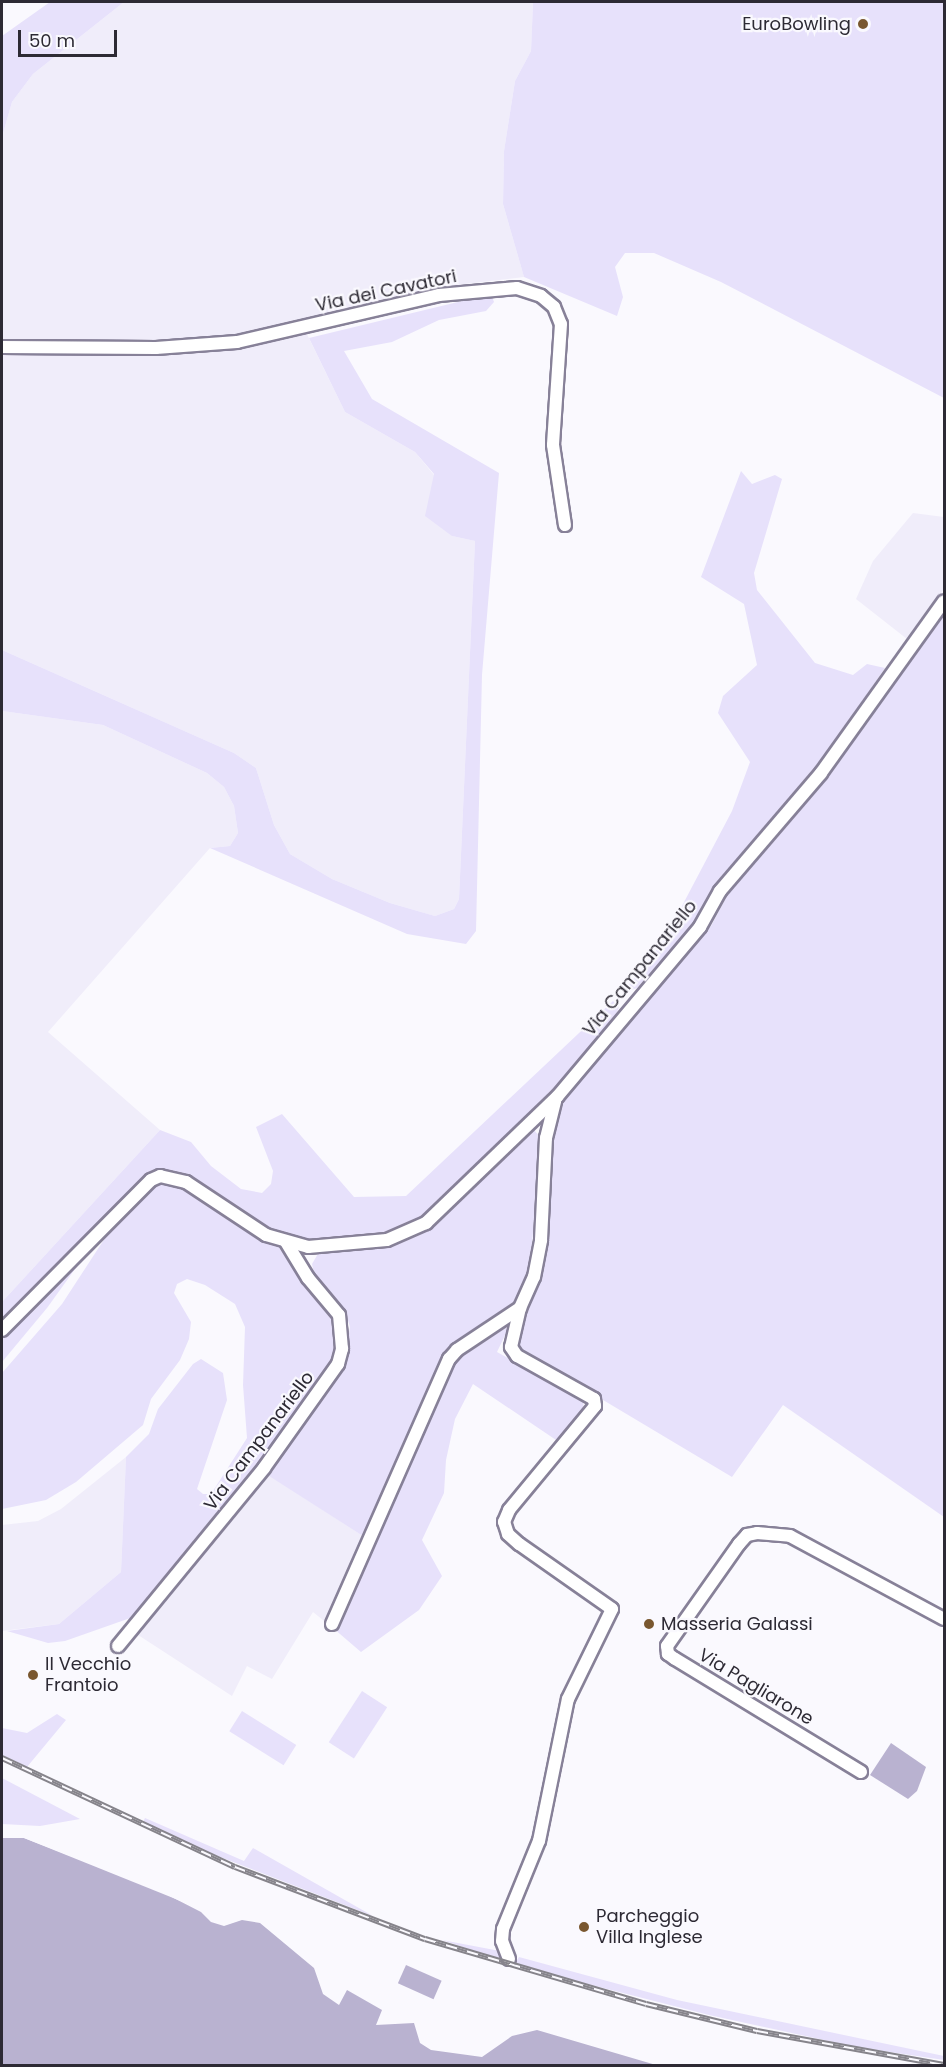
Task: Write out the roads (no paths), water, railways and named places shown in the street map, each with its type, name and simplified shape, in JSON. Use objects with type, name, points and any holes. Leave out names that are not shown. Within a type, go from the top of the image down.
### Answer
[{"type":"street","name":"Via dei Cavatori","points":[[2,347],[156,348],[237,342],[439,296],[517,288],[547,301],[561,324],[553,445],[565,525]]},
{"type":"street","name":"Via Campanariello","points":[[2,1330],[151,1180],[160,1176],[186,1182],[246,1225],[286,1242],[328,1247],[387,1240],[426,1223],[557,1097],[700,927],[734,874],[821,773],[945,601]]},
{"type":"street","points":[[509,1959],[502,1941],[503,1929],[539,1841],[568,1699],[612,1609],[519,1544],[508,1534],[504,1522],[509,1510],[596,1406],[594,1399],[517,1356],[511,1347],[520,1308],[534,1277],[541,1240],[546,1138],[557,1097]]},
{"type":"street","name":"Via Campanariello","points":[[118,1647],[264,1468],[338,1364],[343,1339],[339,1315],[308,1278],[286,1242]]},
{"type":"street","points":[[332,1624],[449,1359],[457,1350],[520,1308]]},
{"type":"street","name":"Via Pagliarone","points":[[861,1772],[675,1659],[668,1654],[667,1646],[739,1544],[747,1534],[757,1533],[790,1536],[945,1619]]},
{"type":"railway","points":[[2,1758],[235,1867],[425,1939],[646,2004],[757,2031],[944,2065]]},
{"type":"place","name":"EuroBowling","points":[[863,24]]},
{"type":"place","name":"Masseria Galassi","points":[[649,1624]]},
{"type":"place","name":"Il Vecchio Frantoio","points":[[33,1675]]},
{"type":"place","name":"Parcheggio Villa Inglese","points":[[584,1927]]}]
